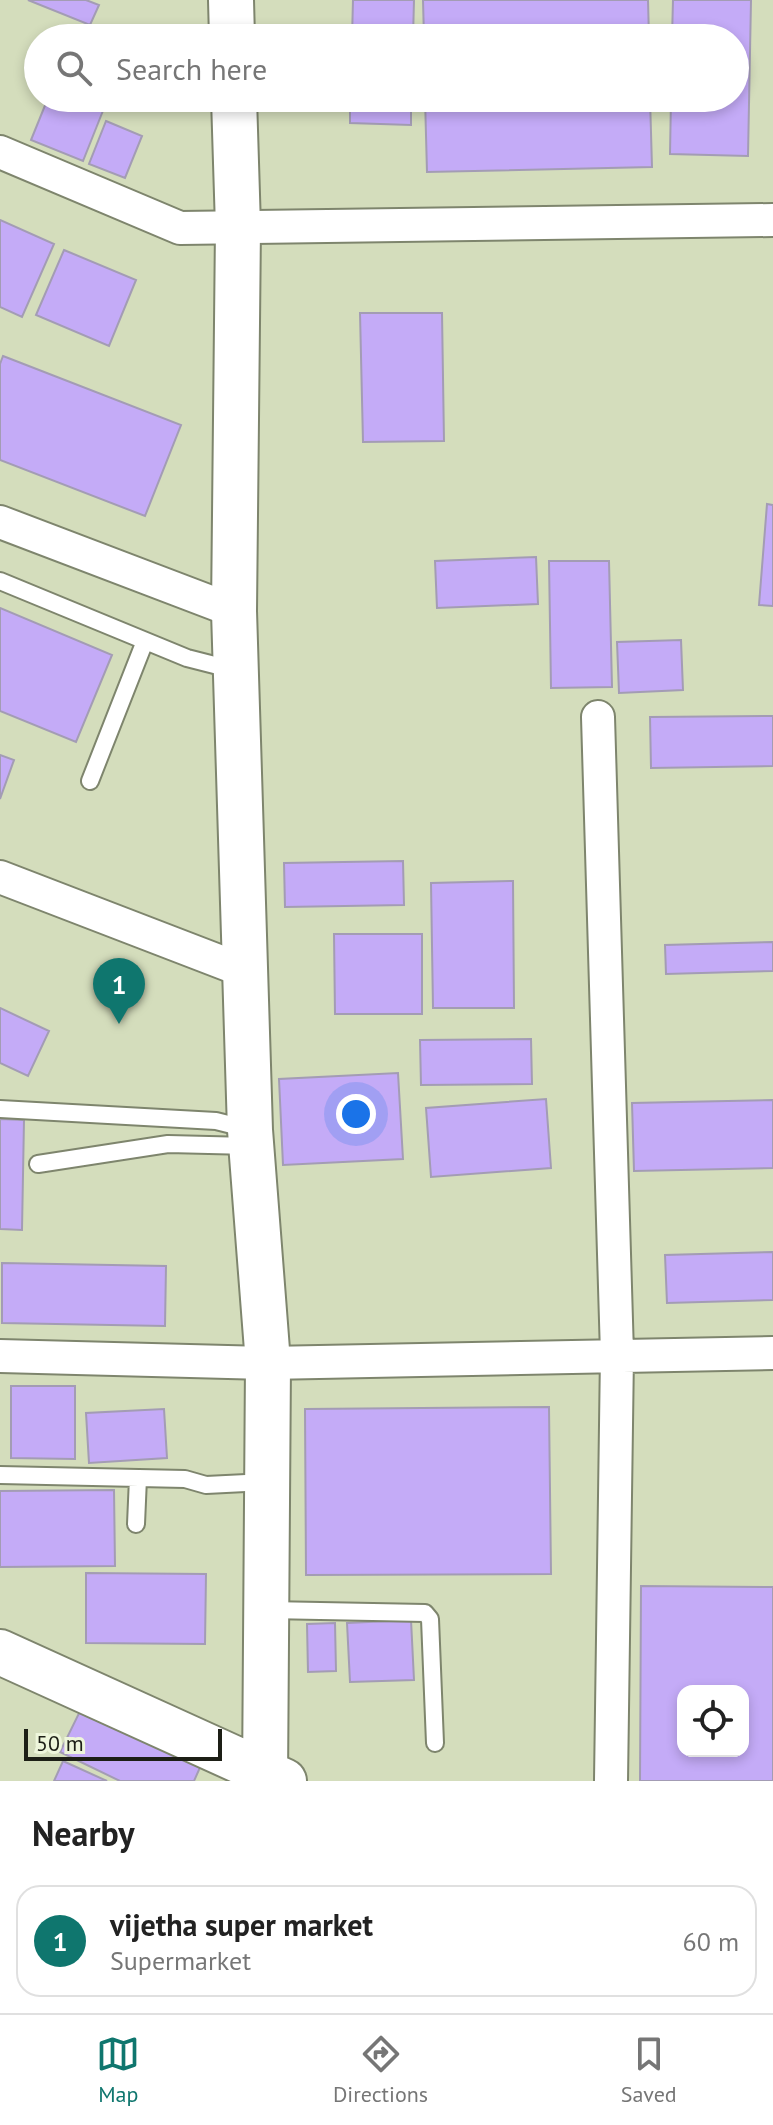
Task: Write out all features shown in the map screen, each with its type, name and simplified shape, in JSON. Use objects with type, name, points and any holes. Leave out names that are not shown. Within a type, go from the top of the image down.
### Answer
[{"type":"street","points":[[231,0],[232,24]]},
{"type":"street","points":[[0,1652],[271,1778],[266,1610],[268,1363],[251,1138],[234,611],[238,227],[234,112]]},
{"type":"street","points":[[0,152],[180,228],[773,220]]},
{"type":"street","points":[[0,522],[234,611]]},
{"type":"street","points":[[598,717],[617,1354],[611,1781]]},
{"type":"street","points":[[5,889],[247,972]]},
{"type":"street","points":[[0,1356],[268,1363],[773,1353]]},
{"type":"lane","points":[[0,581],[187,658],[236,670]]},
{"type":"lane","points":[[90,781],[145,641]]},
{"type":"lane","points":[[0,1109],[216,1121],[251,1138]]},
{"type":"lane","points":[[38,1164],[168,1144],[251,1138]]},
{"type":"lane","points":[[0,1475],[185,1479],[206,1485],[267,1482]]},
{"type":"lane","points":[[136,1524],[138,1478]]},
{"type":"lane","points":[[266,1610],[425,1613],[430,1619],[435,1743]]},
{"type":"shaded area","points":[[0,0],[773,0],[773,1781],[0,1781]]},
{"type":"building","points":[[28,0],[86,0],[99,5],[90,24]]},
{"type":"building","points":[[353,0],[414,0],[413,24],[352,24]]},
{"type":"building","points":[[423,0],[648,0],[649,24],[424,24]]},
{"type":"building","points":[[673,0],[751,0],[749,104],[749,24],[672,24]]},
{"type":"building","points":[[42,112],[102,112],[83,161],[31,140]]},
{"type":"building","points":[[350,112],[411,112],[411,125],[350,123]]},
{"type":"building","points":[[425,112],[650,112],[652,167],[427,172]]},
{"type":"building","points":[[671,112],[749,112],[748,156],[670,154]]},
{"type":"building","points":[[106,121],[142,136],[125,178],[89,164]]},
{"type":"building","points":[[0,220],[54,244],[22,317],[0,307]]},
{"type":"building","points":[[64,250],[136,280],[109,346],[36,315]]},
{"type":"building","points":[[360,313],[442,313],[444,441],[363,442]]},
{"type":"building","points":[[3,356],[181,425],[145,516],[0,460],[0,364]]},
{"type":"building","points":[[767,504],[773,505],[773,606],[759,605]]},
{"type":"building","points":[[536,557],[538,604],[437,608],[435,561]]},
{"type":"building","points":[[549,561],[609,561],[612,687],[551,688]]},
{"type":"building","points":[[0,608],[112,655],[76,742],[0,711]]},
{"type":"building","points":[[681,640],[683,690],[619,693],[617,642]]},
{"type":"building","points":[[773,716],[773,766],[651,768],[650,717]]},
{"type":"building","points":[[0,755],[14,760],[0,799]]},
{"type":"building","points":[[403,861],[404,905],[285,907],[284,863]]},
{"type":"building","points":[[513,881],[514,1008],[433,1008],[431,883]]},
{"type":"building","points":[[334,934],[422,934],[422,1014],[335,1014]]},
{"type":"building","points":[[773,942],[773,971],[666,974],[665,945]]},
{"type":"building","points":[[0,1008],[49,1031],[28,1076],[0,1063]]},
{"type":"building","points":[[531,1039],[532,1084],[421,1085],[420,1040]]},
{"type":"building","points":[[398,1073],[403,1159],[283,1165],[279,1079]]},
{"type":"building","points":[[546,1099],[551,1168],[431,1177],[426,1108]]},
{"type":"building","points":[[773,1100],[773,1168],[634,1171],[632,1103]]},
{"type":"building","points":[[0,1119],[24,1120],[22,1230],[0,1229]]},
{"type":"building","points":[[773,1252],[773,1300],[667,1303],[665,1255]]},
{"type":"building","points":[[2,1263],[166,1266],[165,1326],[2,1323]]},
{"type":"building","points":[[11,1386],[75,1386],[75,1459],[11,1458]]},
{"type":"building","points":[[549,1407],[551,1574],[306,1575],[305,1409]]},
{"type":"building","points":[[164,1409],[167,1458],[89,1463],[86,1413]]},
{"type":"building","points":[[114,1490],[115,1566],[0,1567],[0,1491]]},
{"type":"building","points":[[86,1573],[206,1574],[205,1644],[86,1643]]},
{"type":"building","points":[[641,1586],[773,1587],[773,1781],[640,1781]]},
{"type":"building","points":[[411,1620],[414,1680],[350,1682],[347,1623]]},
{"type":"building","points":[[335,1623],[336,1671],[308,1672],[307,1624]]},
{"type":"building","points":[[83,1705],[202,1763],[194,1781],[120,1781],[60,1752]]},
{"type":"building","points":[[63,1761],[107,1781],[54,1781]]},
{"type":"place","name":"vijetha super market","points":[[119,1024]]}]
